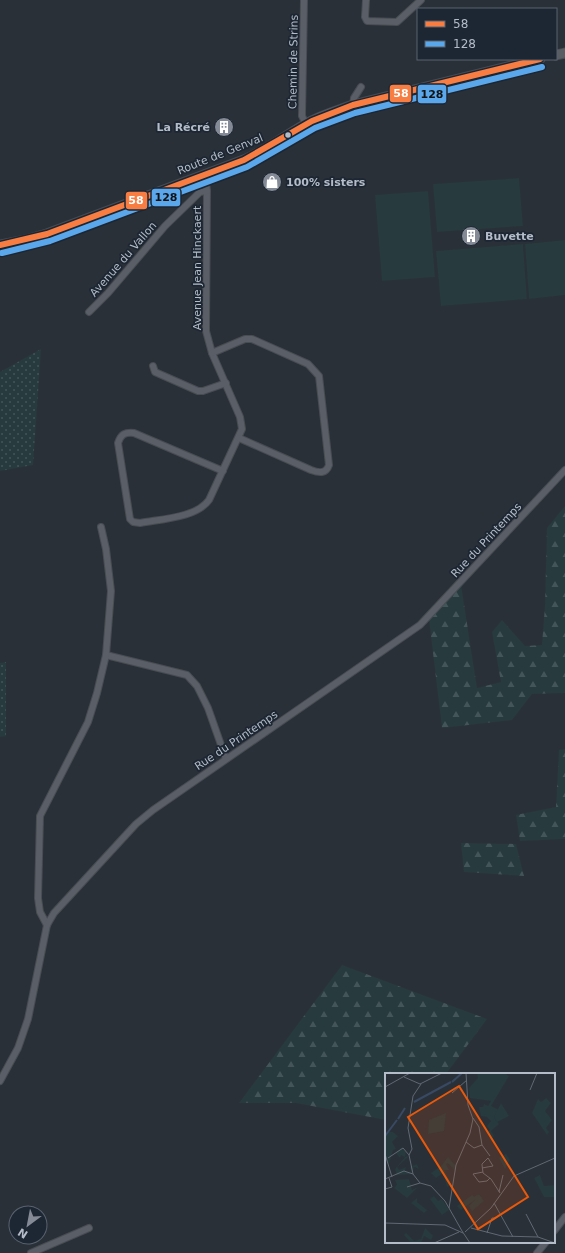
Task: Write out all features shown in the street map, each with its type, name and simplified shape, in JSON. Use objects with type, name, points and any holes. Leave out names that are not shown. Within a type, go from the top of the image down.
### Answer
[{"type":"main road","name":"Route de Genval","points":[[0,245],[46,234],[254,155],[306,124],[353,105],[536,60]]},
{"type":"street","name":"Chemin de Strins","points":[[304,0],[302,116],[306,124]]},
{"type":"street","points":[[366,0],[365,17],[367,21],[392,24],[397,22],[422,0]]},
{"type":"street","points":[[353,105],[354,98],[361,87]]},
{"type":"street","name":"Avenue Jean Hinckaert","points":[[205,174],[207,191],[206,331],[212,353],[226,383],[242,424],[239,438],[209,500],[198,511],[140,523],[133,522],[128,515],[118,443],[123,434],[134,433],[223,471]]},
{"type":"street","name":"Avenue du Vallon","points":[[90,312],[108,293],[164,226],[200,192],[207,191]]},
{"type":"street","points":[[212,353],[245,339],[252,339],[308,364],[319,376],[329,465],[325,471],[321,473],[311,470],[239,438]]},
{"type":"street","points":[[153,366],[155,372],[193,390],[203,391],[226,383]]},
{"type":"street","name":"Rue du Printemps","points":[[0,1081],[18,1048],[28,1019],[47,925],[54,913],[144,816],[420,625],[565,470]]},
{"type":"street","points":[[47,925],[40,912],[38,898],[40,816],[88,722],[106,655],[110,591],[106,549],[101,528]]},
{"type":"street","points":[[106,655],[187,675],[196,686],[208,708],[226,759]]},
{"type":"street","points":[[555,1230],[565,1217]]},
{"type":"street","points":[[31,1253],[89,1228]]},
{"type":"street","points":[[537,1253],[545,1243]]},
{"type":"green space","points":[[519,178],[523,226],[437,232],[433,184]]},
{"type":"green space","points":[[428,191],[435,277],[382,281],[375,195]]},
{"type":"green space","points":[[565,240],[565,295],[529,299],[525,244]]},
{"type":"green space","points":[[523,244],[527,299],[441,306],[436,251]]},
{"type":"green space","points":[[41,349],[33,465],[0,471],[0,372]]},
{"type":"green space","points":[[565,506],[565,693],[532,694],[512,720],[442,728],[429,619],[461,585],[477,688],[501,682],[492,632],[502,620],[525,646],[542,645],[545,606],[547,528]]},
{"type":"green space","points":[[6,662],[6,736],[0,737],[0,663]]},
{"type":"green space","points":[[565,749],[565,839],[520,841],[516,815],[556,807],[559,750]]},
{"type":"green space","points":[[461,843],[516,844],[524,876],[464,872]]},
{"type":"green space","points":[[342,965],[487,1019],[447,1073],[385,1073],[385,1120],[296,1103],[239,1103]]},
{"type":"transit line","name":"58","points":[[0,245],[47,234],[244,160],[312,121],[353,105],[536,60]]},
{"type":"transit line","name":"128","points":[[2,253],[50,241],[247,167],[315,128],[355,113],[542,67]]},
{"type":"place","name":"La Récré","points":[[224,127]]},
{"type":"place","name":"100% sisters","points":[[272,182]]},
{"type":"place","name":"Buvette","points":[[471,236]]}]
